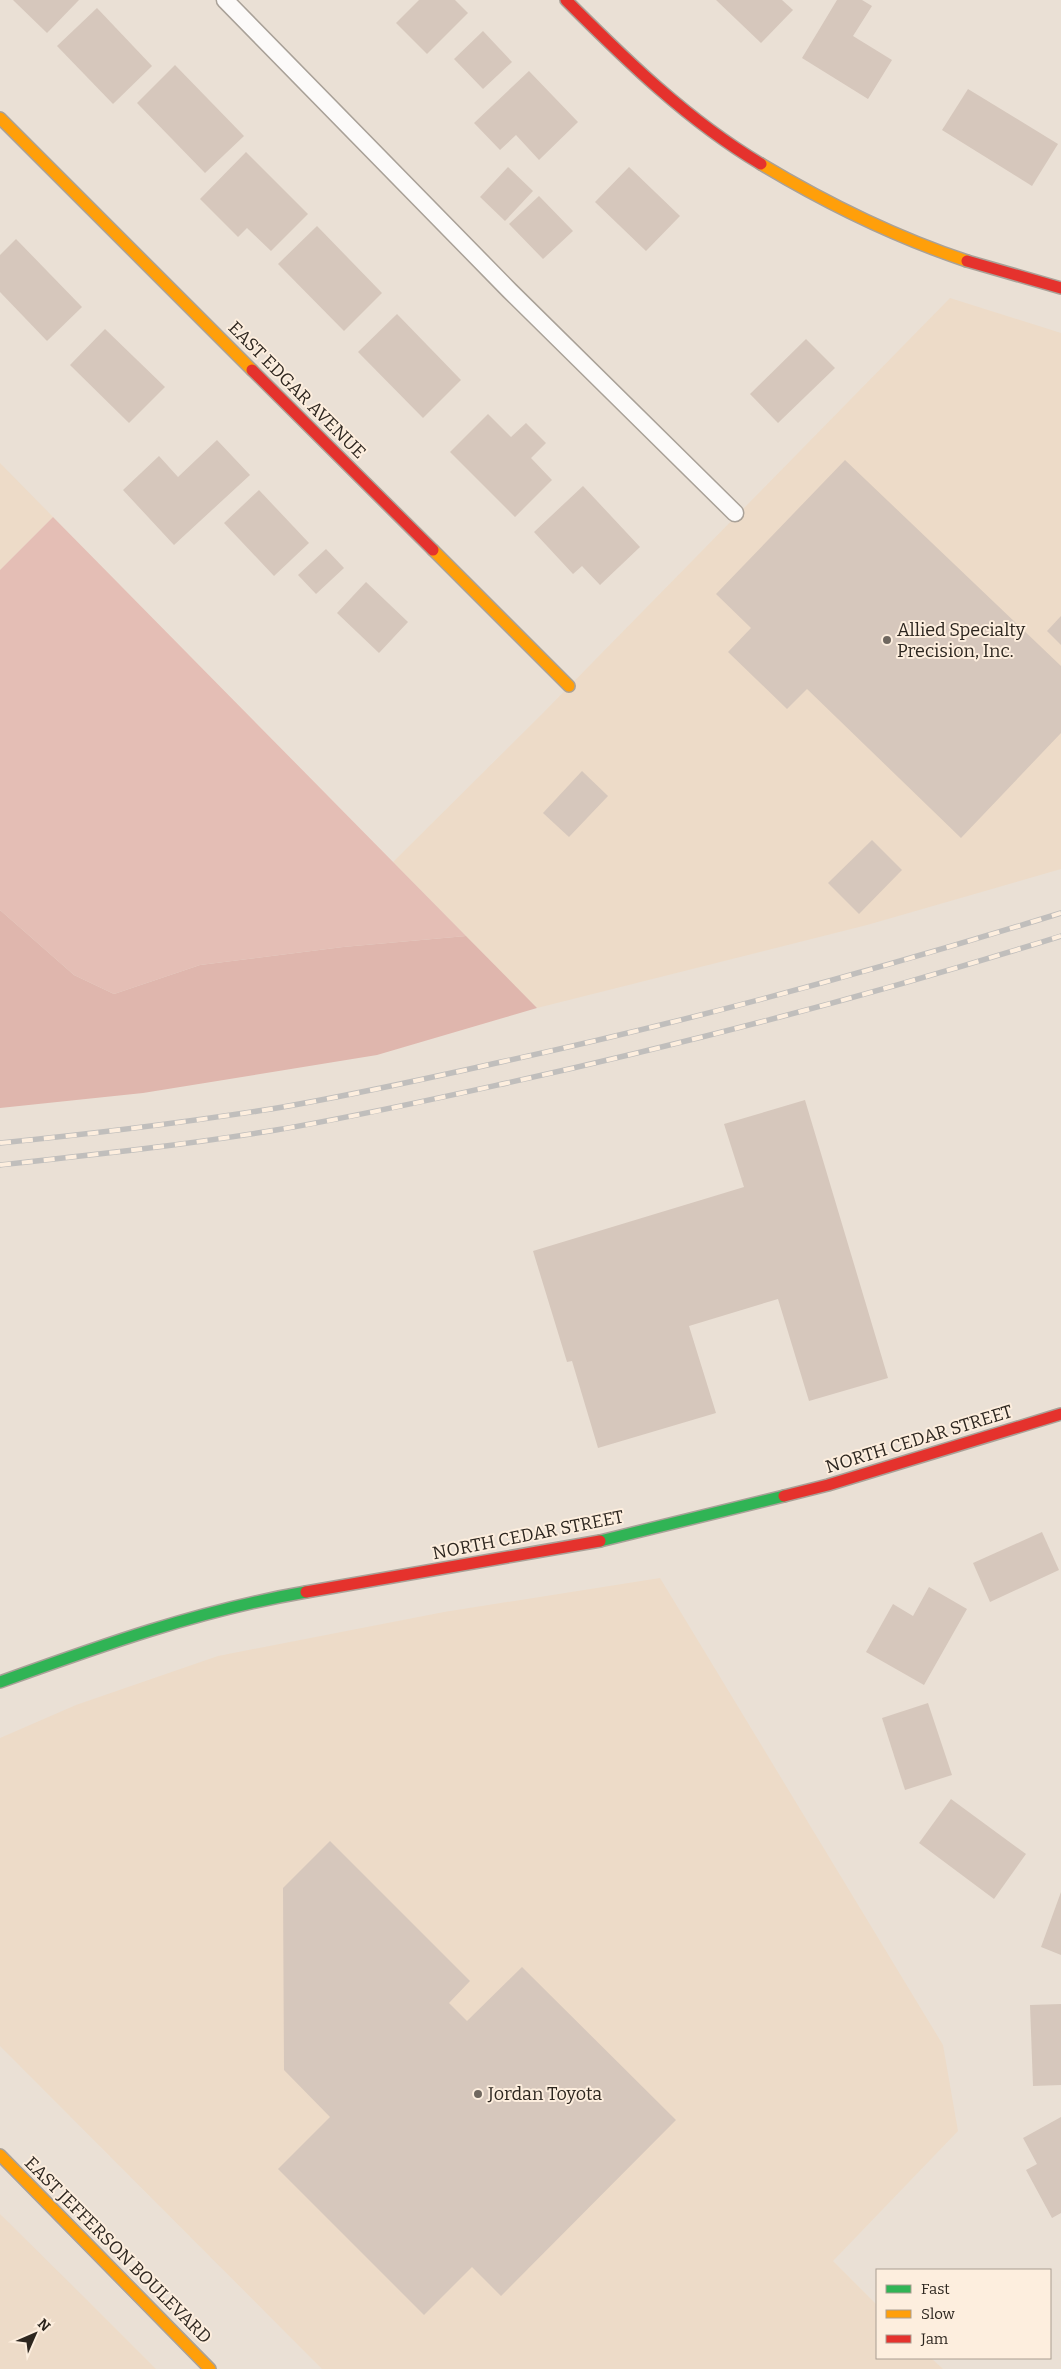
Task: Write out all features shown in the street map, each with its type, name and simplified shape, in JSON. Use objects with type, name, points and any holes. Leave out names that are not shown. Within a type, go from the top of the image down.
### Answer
[{"type":"street","points":[[566,0],[619,53],[665,95],[749,156],[808,192],[901,237],[999,272],[1061,288]]},
{"type":"street","name":"EAST EDGAR AVENUE","points":[[0,118],[569,686]]},
{"type":"street","name":"NORTH CEDAR STREET","points":[[0,1682],[107,1643],[196,1617],[284,1596],[608,1540],[828,1485],[1061,1414]]},
{"type":"street","name":"EAST JEFFERSON BOULEVARD","points":[[0,2155],[210,2369]]},
{"type":"lane","points":[[225,0],[510,291],[735,513]]},
{"type":"shaded area","points":[[950,298],[1061,333],[1061,869],[867,925],[537,1008],[393,862],[542,714]]},
{"type":"shaded area","points":[[0,463],[53,517],[0,570]]},
{"type":"shaded area","points":[[53,517],[466,936],[343,947],[200,965],[114,994],[74,975],[0,910],[0,570]]},
{"type":"shaded area","points":[[0,910],[74,975],[114,994],[200,965],[343,947],[466,936],[537,1008],[377,1055],[143,1093],[0,1108]]},
{"type":"shaded area","points":[[660,1578],[943,2045],[958,2131],[833,2261],[876,2304],[876,2359],[932,2359],[943,2369],[322,2369],[0,2046],[0,1738],[76,1705],[218,1656],[444,1612]]},
{"type":"shaded area","points":[[0,2214],[90,2303],[156,2369],[0,2369]]},
{"type":"building","points":[[13,0],[79,0],[47,33]]},
{"type":"building","points":[[419,0],[455,0],[468,13],[427,54],[396,23]]},
{"type":"building","points":[[716,0],[782,0],[793,10],[761,43]]},
{"type":"building","points":[[837,0],[862,0],[872,6],[853,36],[892,60],[868,99],[802,58]]},
{"type":"building","points":[[97,8],[152,66],[113,104],[57,46]]},
{"type":"building","points":[[483,31],[512,62],[483,89],[454,59]]},
{"type":"building","points":[[175,65],[244,136],[205,173],[137,103]]},
{"type":"building","points":[[529,71],[578,122],[539,160],[516,135],[500,150],[474,123]]},
{"type":"building","points":[[968,89],[1058,144],[1032,186],[942,130]]},
{"type":"building","points":[[246,152],[308,214],[271,251],[247,228],[238,237],[200,199]]},
{"type":"building","points":[[508,167],[533,191],[505,221],[480,197]]},
{"type":"building","points":[[629,167],[680,216],[646,251],[595,202]]},
{"type":"building","points":[[539,196],[573,231],[543,259],[509,224]]},
{"type":"building","points":[[317,226],[382,293],[344,331],[278,264]]},
{"type":"building","points":[[16,239],[82,307],[47,341],[0,292],[0,255]]},
{"type":"building","points":[[397,314],[461,380],[423,418],[358,352]]},
{"type":"building","points":[[105,329],[165,387],[129,423],[70,365]]},
{"type":"building","points":[[806,339],[835,368],[778,423],[750,394]]},
{"type":"building","points":[[488,414],[511,437],[526,423],[546,443],[531,458],[552,480],[515,517],[450,452]]},
{"type":"building","points":[[217,440],[250,475],[174,545],[123,490],[159,456],[178,477]]},
{"type":"building","name":"Allied Specialty Precision, Inc.","points":[[845,460],[1061,666],[1061,733],[961,838],[807,689],[787,709],[728,652],[751,628],[716,594]]},
{"type":"building","points":[[583,486],[640,547],[600,585],[582,566],[573,574],[534,532]]},
{"type":"building","points":[[259,490],[309,543],[274,576],[224,523]]},
{"type":"building","points":[[326,549],[344,568],[316,594],[298,575]]},
{"type":"building","points":[[366,582],[408,622],[379,653],[337,613]]},
{"type":"building","points":[[1061,616],[1061,645],[1047,631]]},
{"type":"building","points":[[582,771],[608,796],[569,837],[543,813]]},
{"type":"building","points":[[872,840],[902,870],[859,914],[828,883]]},
{"type":"building","points":[[805,1100],[888,1378],[809,1401],[778,1299],[689,1326],[716,1413],[598,1448],[572,1361],[567,1362],[533,1251],[744,1187],[724,1124]]},
{"type":"building","points":[[1042,1532],[1059,1570],[990,1602],[973,1563]]},
{"type":"building","points":[[929,1587],[967,1609],[924,1685],[866,1652],[893,1604],[913,1616]]},
{"type":"building","points":[[928,1703],[952,1775],[905,1790],[882,1718]]},
{"type":"building","points":[[951,1799],[1026,1854],[994,1899],[919,1843]]},
{"type":"building","name":"Jordan Toyota","points":[[330,1841],[470,1981],[449,2003],[467,2021],[522,1967],[676,2120],[501,2296],[472,2267],[424,2315],[278,2169],[330,2117],[284,2070],[283,1888]]},
{"type":"building","points":[[1061,1892],[1061,1955],[1041,1947]]},
{"type":"building","points":[[1061,2004],[1061,2085],[1033,2086],[1030,2005]]},
{"type":"building","points":[[1061,2117],[1061,2213],[1052,2218],[1026,2170],[1037,2164],[1023,2138]]},
{"type":"railway","points":[[0,1143],[136,1128],[271,1109],[415,1081],[572,1046],[783,994],[1061,913]]},
{"type":"railway","points":[[0,1165],[276,1130],[421,1102],[646,1051],[786,1016],[1061,936]]},
{"type":"traffic: fast","points":[[600,1541],[784,1496]]},
{"type":"traffic: fast","points":[[0,1682],[151,1630],[228,1609],[306,1592]]},
{"type":"traffic: slow","points":[[0,118],[252,370]]},
{"type":"traffic: slow","points":[[761,164],[861,218],[940,252],[967,261]]},
{"type":"traffic: slow","points":[[433,550],[569,686]]},
{"type":"traffic: slow","points":[[0,2155],[210,2369]]},
{"type":"traffic: jam","points":[[566,0],[658,88],[708,128],[761,164]]},
{"type":"traffic: jam","points":[[967,261],[1061,288]]},
{"type":"traffic: jam","points":[[252,370],[433,550]]},
{"type":"traffic: jam","points":[[784,1496],[828,1485],[1061,1414]]},
{"type":"traffic: jam","points":[[306,1592],[600,1541]]},
{"type":"place","name":"Allied Specialty Precision, Inc.","points":[[887,640]]},
{"type":"place","name":"Jordan Toyota","points":[[478,2094]]}]
